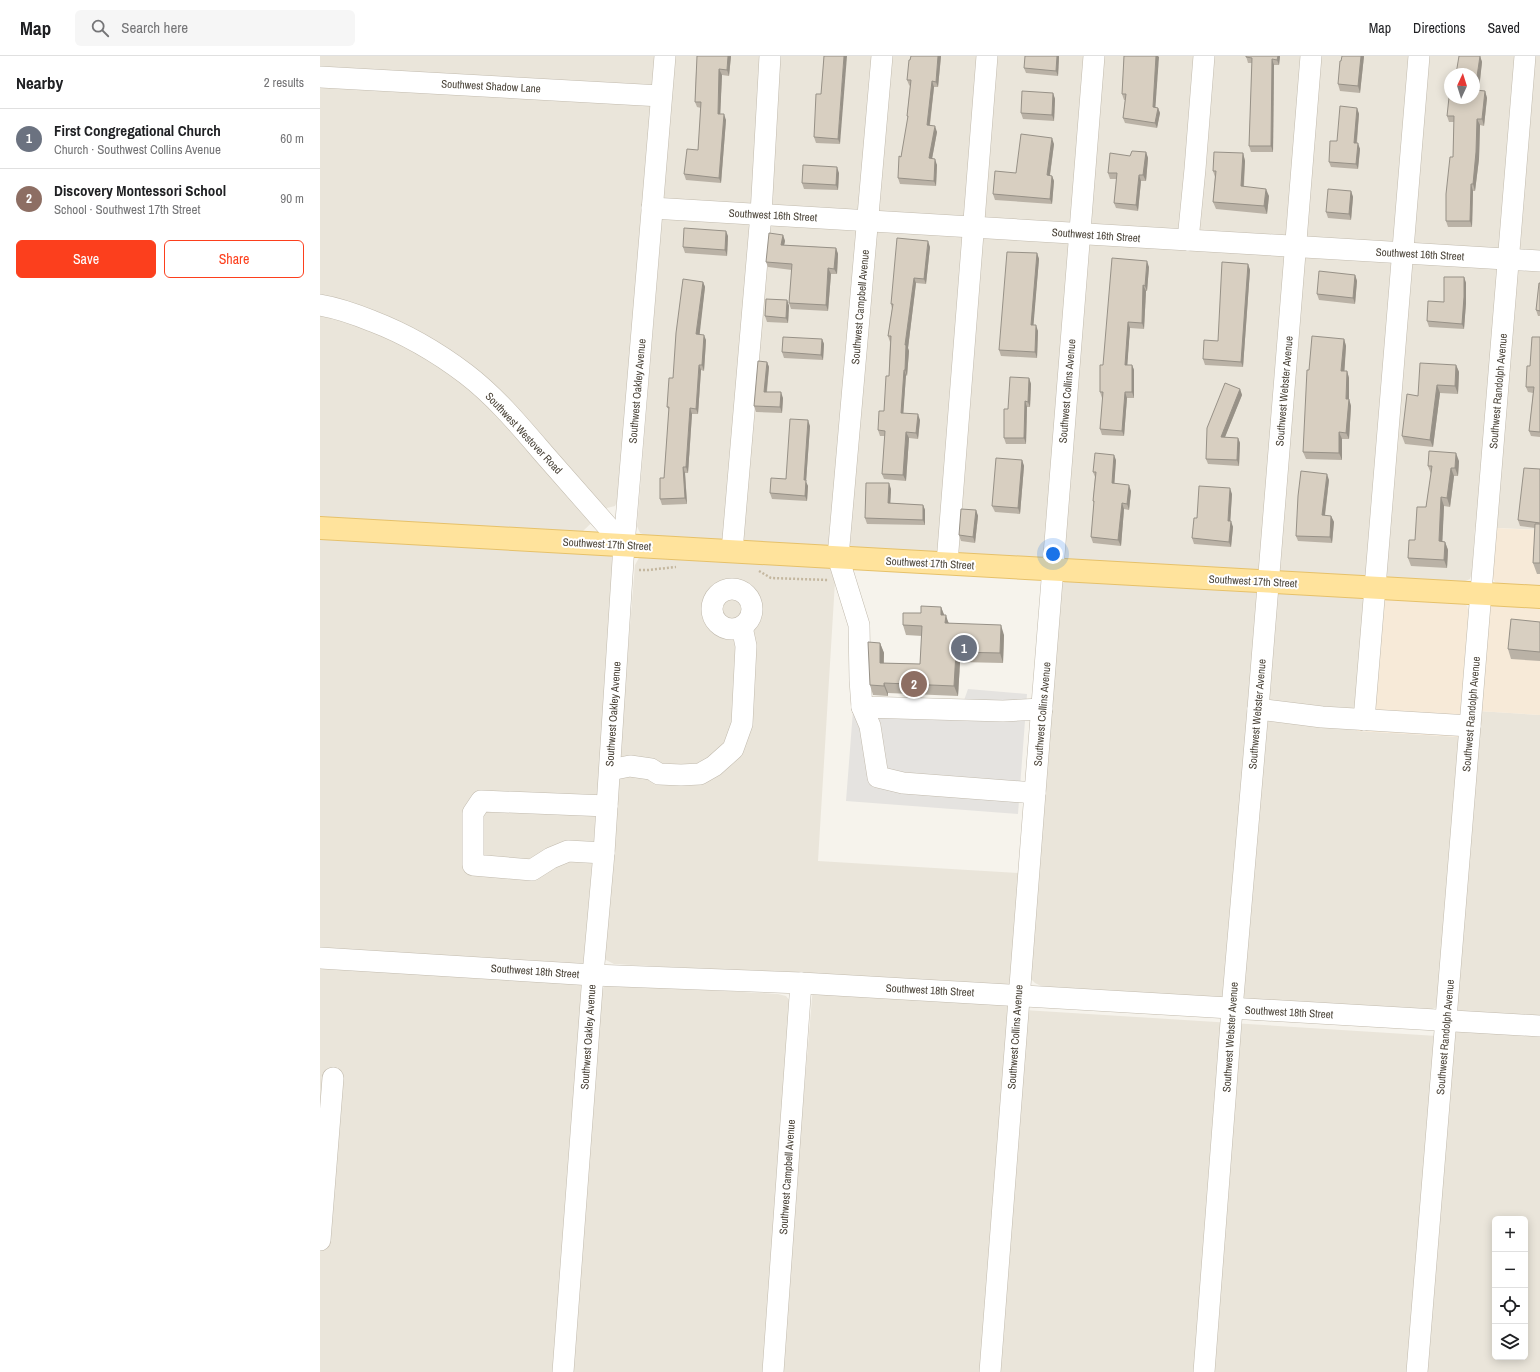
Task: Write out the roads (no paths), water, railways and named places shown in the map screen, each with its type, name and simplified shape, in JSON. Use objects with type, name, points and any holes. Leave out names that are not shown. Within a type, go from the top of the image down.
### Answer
[{"type":"main road","name":"Southwest 17th Street","points":[[320,528],[1540,597]]},
{"type":"street","name":"Southwest Oakley Avenue","points":[[562,1372],[604,853],[624,545],[665,56]]},
{"type":"street","points":[[732,551],[761,214],[770,56]]},
{"type":"street","name":"Southwest Campbell Avenue","points":[[838,558],[882,56]]},
{"type":"street","points":[[947,564],[987,56]]},
{"type":"street","name":"Southwest Collins Avenue","points":[[990,1372],[1018,995],[1036,793],[1094,56]]},
{"type":"street","points":[[1188,240],[1196,169],[1204,56]]},
{"type":"street","name":"Southwest Webster Avenue","points":[[1204,1372],[1232,1009],[1311,56]]},
{"type":"street","points":[[1364,720],[1404,253],[1419,56]]},
{"type":"street","name":"Southwest Randolph Avenue","points":[[1417,1372],[1525,56]]},
{"type":"street","name":"Southwest Shadow Lane","points":[[320,77],[661,96]]},
{"type":"street","name":"Southwest 16th Street","points":[[652,208],[1540,261]]},
{"type":"street","name":"Southwest Westover Road","points":[[320,304],[353,314],[392,329],[443,357],[467,375],[512,417],[624,545]]},
{"type":"street","points":[[838,558],[859,625],[862,707],[870,726],[878,777],[903,783],[1036,793]]},
{"type":"street","points":[[610,770],[628,779],[652,782],[659,774],[700,774],[714,766],[733,749],[742,724],[746,646],[742,626]]},
{"type":"street","points":[[862,707],[1003,711],[1042,709]]},
{"type":"street","points":[[1258,709],[1322,717],[1470,726]]},
{"type":"street","points":[[604,853],[568,851],[551,858],[532,870],[473,865],[474,813],[481,800],[607,806]]},
{"type":"street","name":"Southwest 18th Street","points":[[320,958],[593,975],[801,983],[1018,995],[1232,1009],[1540,1026]]},
{"type":"street","name":"Southwest Campbell Avenue","points":[[773,1372],[801,983]]},
{"type":"street","points":[[320,1240],[324,1145],[333,1078]]},
{"type":"place","name":"First Congregational Church","points":[[964,648]]},
{"type":"place","name":"Discovery Montessori School","points":[[914,684]]}]
